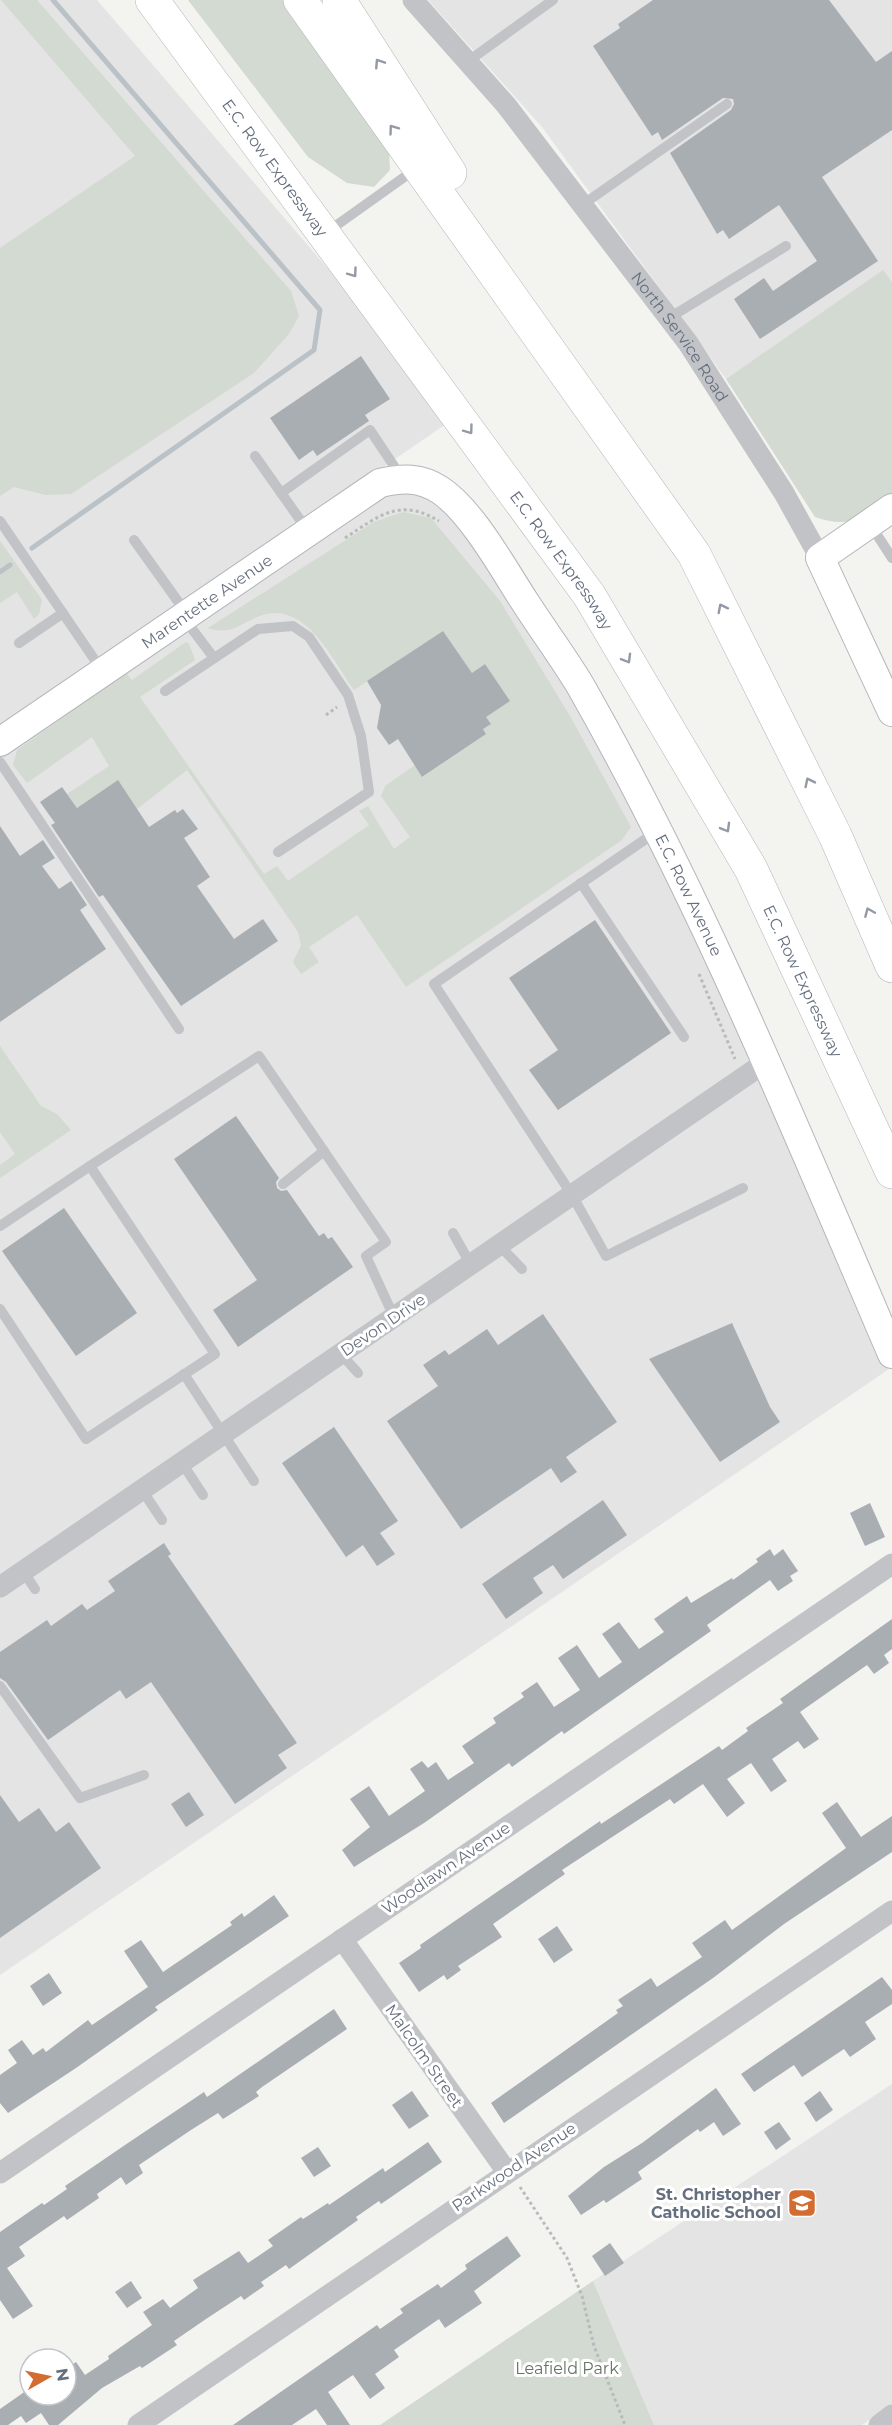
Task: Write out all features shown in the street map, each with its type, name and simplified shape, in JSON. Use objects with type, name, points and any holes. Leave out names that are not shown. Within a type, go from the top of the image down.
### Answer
[{"type":"highway","points":[[143,0],[219,91]]},
{"type":"highway","name":"E.C. Row Expressway","points":[[152,0],[589,595],[751,869],[892,1172]]},
{"type":"highway","points":[[300,0],[694,554]]},
{"type":"highway","points":[[339,0],[694,554],[835,835],[892,966]]},
{"type":"street","name":"North Service Road","points":[[413,0],[506,105],[688,343],[784,493],[820,558],[892,712]]},
{"type":"street","name":"Marentette Avenue","points":[[0,742],[380,483],[411,479]]},
{"type":"street","name":"E.C. Row Avenue","points":[[411,479],[441,491],[480,534],[579,683],[658,830],[766,1062],[892,1354]]},
{"type":"street","points":[[820,558],[881,516]]},
{"type":"street","name":"Devon Drive","points":[[0,1587],[29,1580],[142,1490],[766,1062]]},
{"type":"street","name":"Woodlawn Avenue","points":[[0,2173],[892,1564]]},
{"type":"street","name":"Parkwood Avenue","points":[[138,2425],[511,2176],[892,1911]]},
{"type":"street","name":"Malcolm Street","points":[[342,1939],[511,2176]]},
{"type":"street","points":[[879,2425],[892,2415]]},
{"type":"lane","points":[[467,62],[553,0]]},
{"type":"lane","points":[[582,205],[727,104]]},
{"type":"lane","points":[[324,234],[419,166]]},
{"type":"lane","points":[[669,318],[786,246]]},
{"type":"lane","points":[[281,493],[370,430],[411,479]]},
{"type":"lane","points":[[255,456],[308,531]]},
{"type":"lane","points":[[881,516],[892,558]]},
{"type":"lane","points":[[0,521],[103,672]]},
{"type":"lane","points":[[134,540],[214,658]]},
{"type":"lane","points":[[19,643],[63,613]]},
{"type":"lane","points":[[165,691],[258,630],[293,626],[309,637],[348,695],[361,736],[369,792],[278,852]]},
{"type":"lane","points":[[0,762],[179,1029]]},
{"type":"lane","points":[[658,830],[434,984],[572,1195],[606,1256],[743,1188]]},
{"type":"lane","points":[[581,883],[684,1037]]},
{"type":"lane","points":[[0,1226],[259,1056],[386,1242],[366,1256],[394,1317]]},
{"type":"lane","points":[[283,1184],[324,1151]]},
{"type":"lane","points":[[0,1309],[86,1439],[215,1354],[90,1166]]},
{"type":"lane","points":[[453,1233],[471,1265]]},
{"type":"lane","points":[[499,1245],[522,1269]]},
{"type":"lane","points":[[341,1353],[358,1373]]},
{"type":"lane","points":[[184,1374],[254,1481]]},
{"type":"lane","points":[[182,1463],[203,1495]]},
{"type":"lane","points":[[142,1490],[162,1520]]},
{"type":"lane","points":[[0,1686],[80,1798],[144,1775]]},
{"type":"path","points":[[335,543],[395,509],[422,510],[444,524]]},
{"type":"path","points":[[326,715],[339,706]]},
{"type":"path","points":[[511,2176],[567,2258],[582,2296],[594,2346],[625,2425]]},
{"type":"shaded area","points":[[0,0],[97,0],[372,320],[446,424],[0,730]]},
{"type":"shaded area","points":[[428,0],[892,0],[892,282],[883,271],[726,379],[542,127]]},
{"type":"shaded area","points":[[414,491],[448,507],[628,785],[744,1029],[889,1369],[0,1975],[0,752],[382,494]]},
{"type":"shaded area","name":"St. Christopher Catholic School","points":[[892,2084],[892,2404],[862,2425],[654,2425],[593,2281]]},
{"type":"green space","points":[[1,0],[37,0],[291,291],[299,316],[289,334],[254,373],[71,494],[46,495],[14,487],[0,496],[0,248],[135,156]]},
{"type":"green space","points":[[188,0],[286,0],[389,150],[390,170],[374,187],[347,183],[308,157]]},
{"type":"green space","points":[[883,270],[892,282],[892,496],[856,519],[828,521],[815,517],[726,379]]},
{"type":"green space","points":[[403,512],[431,518],[500,601],[570,716],[631,827],[622,840],[406,987],[357,915],[309,947],[319,962],[301,974],[293,962],[301,945],[298,932],[187,770],[137,809],[118,781],[77,808],[67,794],[109,766],[92,737],[27,783],[13,765],[17,750],[126,673],[132,680],[186,642],[195,660],[140,697],[264,874],[277,866],[288,881],[369,825],[359,811],[368,806],[394,849],[410,837],[381,796],[385,786],[415,765],[423,777],[486,734],[483,729],[491,724],[486,717],[485,664],[472,673],[443,631],[354,690],[314,634],[302,622],[288,615],[272,613],[222,631],[208,628],[374,522]]},
{"type":"green space","points":[[0,541],[42,600],[39,614],[34,619],[17,592],[0,603]]},
{"type":"green space","points":[[0,1046],[41,1106],[57,1114],[71,1130],[0,1178],[0,1165],[15,1154],[0,1132]]},
{"type":"green space","name":"Leafield Park","points":[[593,2281],[654,2425],[380,2425]]},
{"type":"building","points":[[653,0],[829,0],[876,62],[892,51],[892,130],[822,177],[878,261],[760,339],[734,299],[764,278],[773,291],[817,261],[779,205],[729,239],[723,230],[717,234],[670,153],[731,110],[734,104],[733,99],[723,98],[662,140],[658,132],[652,136],[593,46],[620,28],[618,24]]},
{"type":"building","points":[[361,356],[390,399],[365,415],[369,421],[317,456],[313,450],[299,460],[270,418]]},
{"type":"building","points":[[443,631],[472,673],[485,664],[510,701],[486,717],[491,724],[483,729],[486,734],[422,777],[398,739],[389,745],[377,728],[381,705],[367,681]]},
{"type":"building","points":[[118,780],[149,827],[175,810],[177,813],[183,809],[198,829],[184,838],[210,877],[197,886],[234,939],[263,919],[278,941],[181,1006],[103,895],[99,897],[51,825],[55,823],[40,802],[62,787],[77,808]]},
{"type":"building","points":[[0,826],[20,856],[43,840],[55,858],[42,866],[59,889],[71,881],[87,905],[80,910],[106,949],[0,1022]]},
{"type":"building","points":[[595,920],[671,1033],[558,1110],[529,1070],[558,1050],[509,978]]},
{"type":"building","points":[[236,1116],[279,1178],[276,1182],[277,1188],[281,1191],[287,1190],[319,1236],[324,1233],[328,1239],[332,1237],[353,1267],[238,1347],[213,1310],[257,1280],[174,1159]]},
{"type":"building","points":[[64,1208],[137,1313],[76,1356],[2,1251]]},
{"type":"building","points":[[543,1314],[617,1422],[566,1457],[577,1472],[561,1483],[551,1468],[461,1529],[387,1421],[438,1386],[423,1365],[445,1350],[449,1355],[487,1329],[498,1345]]},
{"type":"building","points":[[732,1323],[770,1407],[780,1422],[720,1462],[649,1359]]},
{"type":"building","points":[[334,1427],[398,1521],[380,1533],[395,1554],[377,1566],[363,1545],[346,1557],[282,1463]]},
{"type":"building","points":[[603,1500],[627,1535],[563,1579],[553,1565],[533,1578],[543,1593],[506,1619],[482,1584]]},
{"type":"building","points":[[870,1503],[885,1537],[865,1546],[850,1513]]},
{"type":"building","points":[[164,1543],[171,1554],[168,1556],[297,1743],[278,1755],[287,1768],[235,1804],[151,1682],[126,1699],[120,1690],[48,1740],[6,1682],[0,1678],[0,1652],[47,1620],[51,1626],[82,1604],[87,1610],[115,1591],[108,1581]]},
{"type":"building","points":[[770,1549],[774,1556],[783,1549],[798,1571],[790,1576],[793,1581],[778,1591],[770,1580],[707,1625],[711,1631],[564,1734],[562,1731],[512,1767],[509,1763],[424,1823],[354,1867],[342,1850],[370,1827],[350,1799],[369,1786],[389,1816],[425,1791],[410,1769],[422,1761],[428,1768],[436,1762],[448,1780],[474,1763],[462,1746],[496,1723],[493,1718],[524,1697],[521,1693],[537,1682],[554,1707],[580,1690],[558,1658],[577,1645],[599,1678],[622,1662],[602,1634],[619,1622],[639,1649],[664,1632],[654,1619],[687,1596],[691,1603],[732,1578],[733,1580],[758,1562],[756,1559]]},
{"type":"building","points":[[892,1619],[892,1649],[884,1655],[889,1663],[874,1674],[867,1665],[800,1712],[819,1739],[804,1749],[798,1741],[772,1759],[787,1781],[771,1792],[751,1763],[727,1779],[745,1803],[727,1817],[703,1784],[674,1804],[670,1799],[562,1870],[565,1874],[493,1924],[502,1937],[458,1966],[461,1970],[447,1980],[444,1975],[419,1992],[399,1963],[421,1948],[420,1945],[600,1821],[601,1824],[719,1746],[722,1750],[748,1731],[746,1728],[783,1703],[780,1699]]},
{"type":"building","points":[[189,1792],[204,1815],[186,1827],[171,1804]]},
{"type":"building","points":[[0,1795],[19,1822],[39,1808],[56,1832],[69,1822],[101,1868],[0,1938]]},
{"type":"building","points":[[837,1802],[861,1837],[892,1816],[892,1852],[784,1924],[713,1978],[504,2123],[491,2103],[618,2013],[616,2010],[623,2006],[618,2000],[651,1978],[657,1987],[702,1957],[692,1943],[725,1920],[732,1930],[846,1848],[822,1813]]},
{"type":"building","points":[[274,1895],[289,1916],[155,2007],[158,2010],[8,2113],[0,2103],[0,2075],[17,2063],[8,2050],[22,2040],[33,2055],[43,2048],[46,2052],[88,2020],[92,2025],[148,1987],[124,1951],[141,1940],[163,1972],[232,1925],[230,1922],[242,1913],[244,1917]]},
{"type":"building","points":[[557,1926],[573,1950],[554,1963],[538,1939]]},
{"type":"building","points":[[49,1973],[62,1993],[43,2006],[30,1986]]},
{"type":"building","points":[[882,1977],[892,1990],[892,2004],[865,2022],[876,2039],[850,2057],[844,2049],[802,2077],[794,2065],[754,2092],[741,2074]]},
{"type":"building","points":[[334,2009],[347,2029],[262,2087],[256,2092],[259,2096],[223,2119],[218,2113],[139,2165],[143,2173],[126,2185],[121,2177],[97,2194],[99,2198],[67,2220],[64,2216],[19,2247],[25,2256],[7,2268],[33,2306],[13,2319],[0,2300],[0,2232],[42,2203],[44,2205],[67,2189],[65,2186],[204,2092],[207,2097]]},
{"type":"building","points":[[716,2088],[741,2124],[723,2136],[714,2122],[700,2132],[698,2129],[638,2172],[642,2179],[606,2203],[604,2200],[581,2215],[568,2196],[604,2167],[642,2143]]},
{"type":"building","points":[[412,2091],[429,2116],[409,2129],[392,2105]]},
{"type":"building","points":[[820,2091],[833,2110],[816,2122],[804,2103]]},
{"type":"building","points":[[779,2122],[791,2139],[776,2150],[764,2132]]},
{"type":"building","points":[[428,2142],[442,2162],[381,2204],[379,2201],[356,2217],[358,2220],[289,2269],[286,2265],[261,2282],[264,2286],[244,2300],[241,2296],[174,2341],[177,2345],[142,2368],[140,2366],[102,2388],[58,2425],[49,2425],[41,2413],[26,2423],[21,2416],[8,2425],[0,2425],[0,2409],[18,2396],[18,2407],[78,2407],[78,2365],[85,2375],[152,2325],[143,2312],[163,2299],[170,2308],[198,2288],[193,2280],[239,2251],[248,2263],[273,2246],[268,2240],[301,2217],[303,2219],[328,2203],[329,2205],[383,2168],[385,2172]]},
{"type":"building","points":[[318,2147],[331,2166],[314,2177],[301,2158]]},
{"type":"building","points":[[507,2236],[521,2256],[474,2291],[482,2303],[445,2328],[439,2319],[394,2350],[399,2357],[375,2374],[385,2388],[370,2399],[353,2375],[328,2392],[350,2425],[327,2425],[316,2409],[292,2425],[233,2425],[377,2325],[380,2329],[403,2313],[400,2309],[438,2284],[441,2288],[467,2269],[465,2265]]},
{"type":"building","points":[[610,2243],[624,2263],[605,2276],[592,2256]]},
{"type":"building","points":[[131,2281],[142,2298],[127,2308],[115,2292]]},
{"type":"waterway","points":[[32,548],[314,350],[320,310],[53,0]]},
{"type":"waterway","points":[[0,572],[10,565]]},
{"type":"place","name":"St. Christopher Catholic School","points":[[802,2203]]}]
